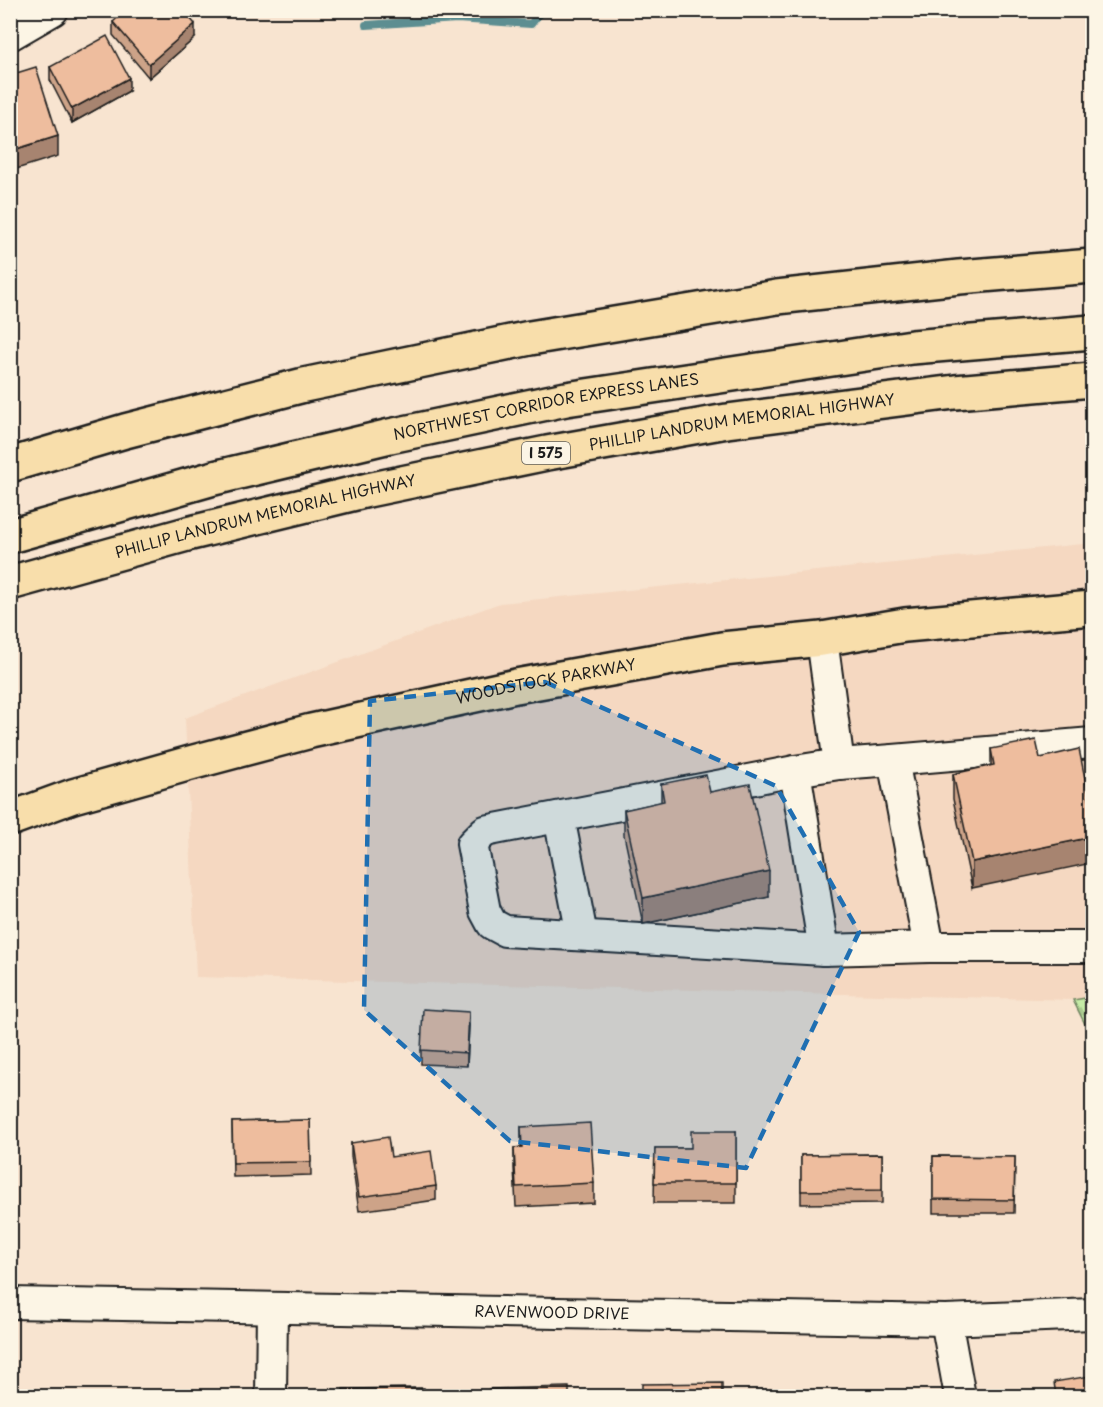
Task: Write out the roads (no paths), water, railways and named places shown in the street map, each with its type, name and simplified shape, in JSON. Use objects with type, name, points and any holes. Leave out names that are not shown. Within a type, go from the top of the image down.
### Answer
[{"type":"main road","points":[[10,465],[125,431],[304,385],[530,338],[777,297],[959,277],[1092,266]]},
{"type":"main road","name":"NORTHWEST CORRIDOR EXPRESS LANES","points":[[10,536],[214,478],[390,436],[566,399],[912,347],[1092,332]]},
{"type":"main road","name":"PHILLIP LANDRUM MEMORIAL HIGHWAY","points":[[10,583],[187,534],[345,496],[547,453],[727,421],[955,392],[1092,380]]},
{"type":"main road","name":"WOODSTOCK PARKWAY","points":[[10,819],[73,796],[194,762],[403,710],[538,682],[723,649],[822,639],[905,625],[1092,608]]},
{"type":"street","points":[[10,35],[53,10]]},
{"type":"street","points":[[822,639],[839,764]]},
{"type":"street","points":[[1092,743],[839,764],[795,771],[485,831],[472,843],[485,911],[492,924],[505,931],[824,950],[929,947],[1092,947]]},
{"type":"street","points":[[893,760],[929,947]]},
{"type":"street","points":[[795,771],[824,950]]},
{"type":"street","points":[[559,817],[582,935]]},
{"type":"street","name":"RAVENWOOD DRIVE","points":[[10,1304],[946,1320],[1092,1314]]},
{"type":"street","points":[[272,1309],[272,1396]]},
{"type":"street","points":[[946,1320],[960,1396]]},
{"type":"waterway","points":[[366,25],[457,19],[531,24],[542,10]]}]
